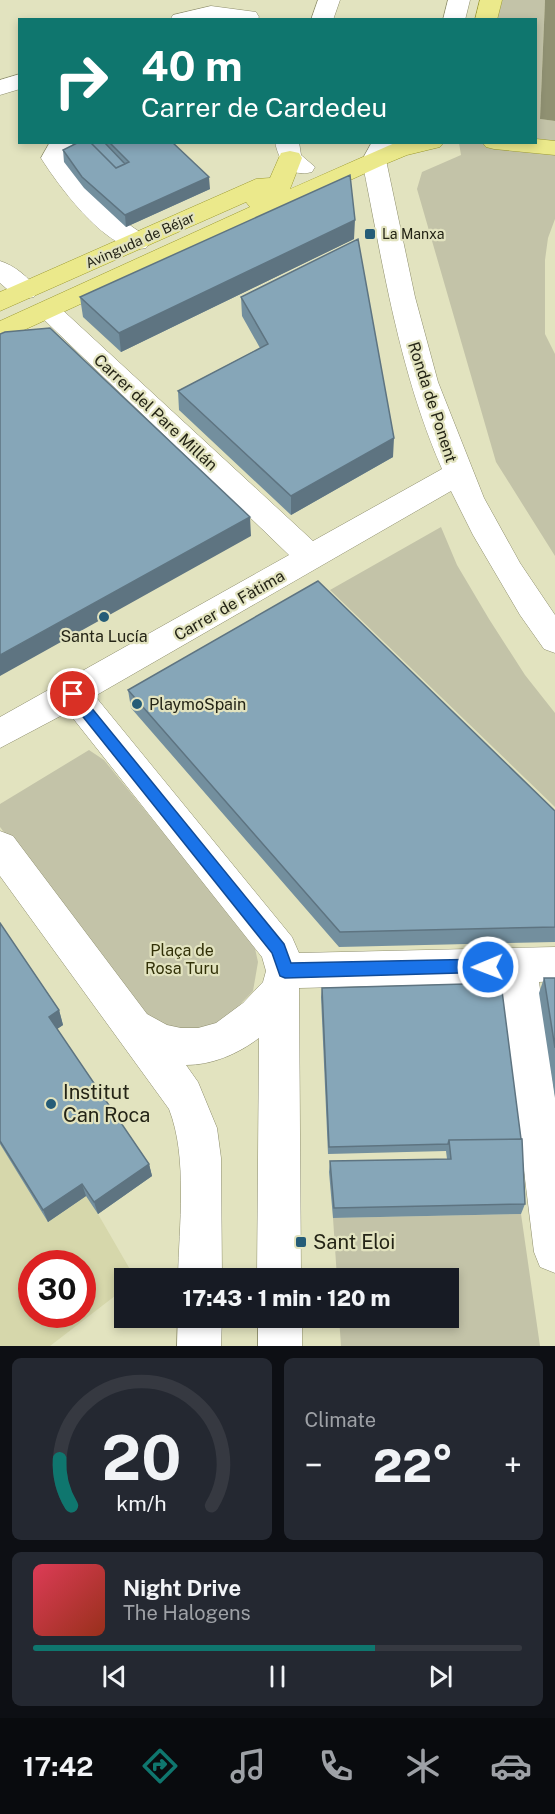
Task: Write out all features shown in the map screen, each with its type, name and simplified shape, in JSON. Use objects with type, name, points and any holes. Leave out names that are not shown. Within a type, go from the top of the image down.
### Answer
[{"type":"main road","points":[[486,18],[491,0]]},
{"type":"main road","points":[[537,132],[555,134]]},
{"type":"main road","name":"Avinguda de Béjar","points":[[0,302],[137,242],[290,161],[375,148],[400,149],[423,144]]},
{"type":"main road","points":[[514,144],[555,148]]},
{"type":"main road","name":"Avinguda de Béjar","points":[[0,332],[193,243],[375,148]]},
{"type":"main road","name":"Avinguda de Béjar","points":[[193,243],[230,215],[276,194],[290,161]]},
{"type":"main road","name":"Carrer del Pare Millán","points":[[25,291],[47,310]]},
{"type":"street","points":[[187,17],[210,0]]},
{"type":"street","points":[[323,18],[329,0]]},
{"type":"street","points":[[454,18],[459,0]]},
{"type":"street","points":[[187,17],[211,12],[244,12]]},
{"type":"street","points":[[0,88],[18,82]]},
{"type":"street","name":"Ronda de Ponent","points":[[375,148],[413,344],[457,474],[497,551],[555,640]]},
{"type":"street","points":[[65,149],[77,193],[122,233],[137,242]]},
{"type":"street","name":"Carrer del Pare Millán","points":[[0,269],[25,291]]},
{"type":"street","name":"Carrer del Pare Millán","points":[[47,310],[310,557]]},
{"type":"street","name":"Carrer de Fàtima","points":[[0,734],[457,474]]},
{"type":"street","points":[[73,694],[279,949],[282,981],[279,1268]]},
{"type":"street","points":[[0,847],[184,1096],[197,1128],[200,1158],[200,1268]]},
{"type":"street","points":[[282,981],[536,965],[555,1252]]},
{"type":"street","points":[[133,1027],[165,1043],[185,1046],[206,1044],[225,1038],[244,1028],[262,1013],[282,981]]},
{"type":"street","points":[[200,1328],[200,1346]]},
{"type":"street","points":[[280,1328],[280,1346]]},
{"type":"shaded area","points":[[545,0],[555,0],[555,121],[540,119]]},
{"type":"shaded area","name":"Institut Can Roca","points":[[0,931],[63,1025],[54,1031],[152,1176],[98,1214],[129,1268],[114,1268],[114,1297],[96,1311],[96,1250],[18,1250],[18,1328],[73,1328],[50,1346],[0,1346]]},
{"type":"green space","points":[[500,0],[545,0],[540,119],[555,121],[555,219],[548,238],[545,260],[545,334],[555,354],[555,556],[496,462],[417,189],[422,172],[461,155],[459,144],[537,144],[537,18],[495,18]]},
{"type":"green space","points":[[441,527],[457,565],[489,619],[525,675],[555,713],[555,807],[330,590]]},
{"type":"green space","name":"Plaça de Rosa Turu","points":[[89,750],[104,760],[254,944],[258,962],[253,991],[228,1017],[211,1027],[195,1030],[162,1026],[139,1011],[0,827],[0,804]]},
{"type":"green space","points":[[521,1214],[540,1346],[341,1346],[340,1328],[459,1328],[459,1268],[336,1268],[333,1218]]},
{"type":"building","points":[[75,144],[92,144],[116,168],[129,162],[111,144],[174,144],[209,177],[125,215],[82,177],[63,150]]},
{"type":"building","points":[[92,144],[106,144],[125,164],[116,168]]},
{"type":"building","points":[[350,175],[355,220],[119,333],[80,297]]},
{"type":"building","points":[[358,239],[394,438],[291,496],[178,391],[268,344],[241,297]]},
{"type":"building","points":[[50,328],[250,517],[0,655],[0,334]]},
{"type":"building","points":[[318,581],[555,811],[555,927],[340,932],[128,690]]},
{"type":"building","points":[[0,923],[59,1010],[49,1017],[149,1164],[94,1202],[82,1184],[43,1210],[0,1141]]},
{"type":"building","points":[[544,978],[555,978],[555,1048]]},
{"type":"building","points":[[501,983],[521,1139],[449,1140],[448,1144],[329,1147],[322,988]]},
{"type":"building","points":[[522,1139],[525,1204],[334,1208],[330,1161],[451,1159],[449,1140]]},
{"type":"place","name":"La Manxa","points":[[370,234]]},
{"type":"place","name":"Santa Lucía","points":[[104,617]]},
{"type":"place","name":"PlaymoSpain","points":[[137,704]]},
{"type":"place","name":"Institut Can Roca","points":[[51,1104]]},
{"type":"place","name":"Sant Eloi","points":[[301,1242]]},
{"type":"route","points":[[73,694],[279,949],[285,971],[488,967]]}]
